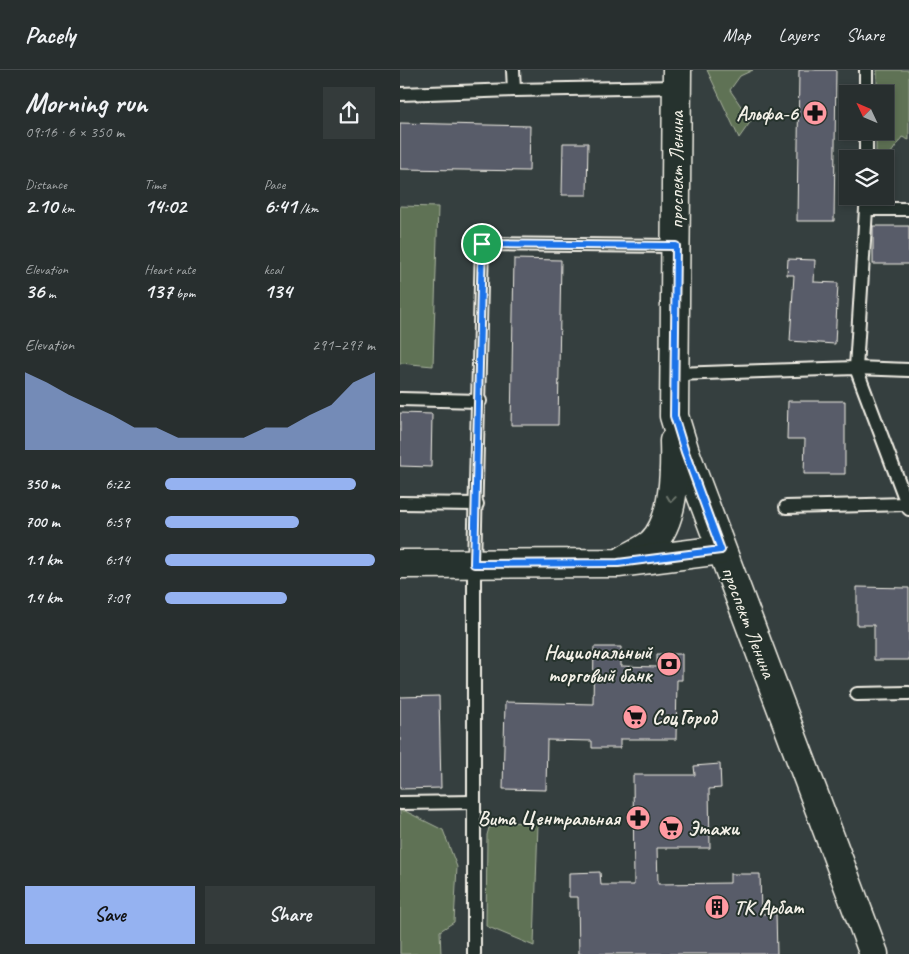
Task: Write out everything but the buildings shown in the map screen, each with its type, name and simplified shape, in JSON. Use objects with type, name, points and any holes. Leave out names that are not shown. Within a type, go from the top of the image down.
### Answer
[{"type":"main road","name":"проспект Ленина","points":[[677,78],[674,416],[685,452],[721,550],[874,954]]},
{"type":"main road","points":[[618,563],[651,544],[669,515],[674,471],[674,416]]},
{"type":"main road","points":[[400,564],[618,563],[721,550]]},
{"type":"lane","points":[[513,70],[514,90]]},
{"type":"lane","points":[[866,70],[866,85]]},
{"type":"lane","points":[[400,94],[514,90],[677,78]]},
{"type":"lane","points":[[786,507],[908,507],[856,368],[866,205]]},
{"type":"lane","points":[[880,205],[909,209]]},
{"type":"lane","points":[[474,954],[474,564],[480,401],[482,244],[676,246]]},
{"type":"lane","points":[[675,374],[856,368],[909,370]]},
{"type":"lane","points":[[400,399],[480,401]]},
{"type":"lane","points":[[400,503],[477,504]]},
{"type":"lane","points":[[857,694],[909,693]]},
{"type":"lane","points":[[400,803],[474,802]]},
{"type":"green space","points":[[707,70],[753,70],[740,76],[730,90],[751,121],[739,138]]},
{"type":"green space","points":[[877,70],[909,70],[909,140],[902,137],[893,150],[876,150],[876,140],[894,140],[894,85],[877,85]]},
{"type":"green space","points":[[400,206],[438,207],[433,366],[400,363]]},
{"type":"green space","points":[[400,811],[405,811],[443,830],[457,867],[454,922],[440,931],[441,954],[400,954]]},
{"type":"green space","points":[[505,822],[538,823],[534,946],[486,926],[487,835],[489,828]]},
{"type":"place","name":"Альфа-6","points":[[815,113]]},
{"type":"place","name":"Национальный торговый банк","points":[[669,664]]},
{"type":"place","name":"СоцГород","points":[[635,717]]},
{"type":"place","name":"Вита Центральная","points":[[638,818]]},
{"type":"place","name":"Этажи","points":[[671,828]]},
{"type":"place","name":"ТК Арбат","points":[[717,907]]},
{"type":"route","points":[[482,244],[617,247],[676,246],[674,416],[685,452],[721,550],[618,563],[474,564],[480,401],[482,244]]}]
